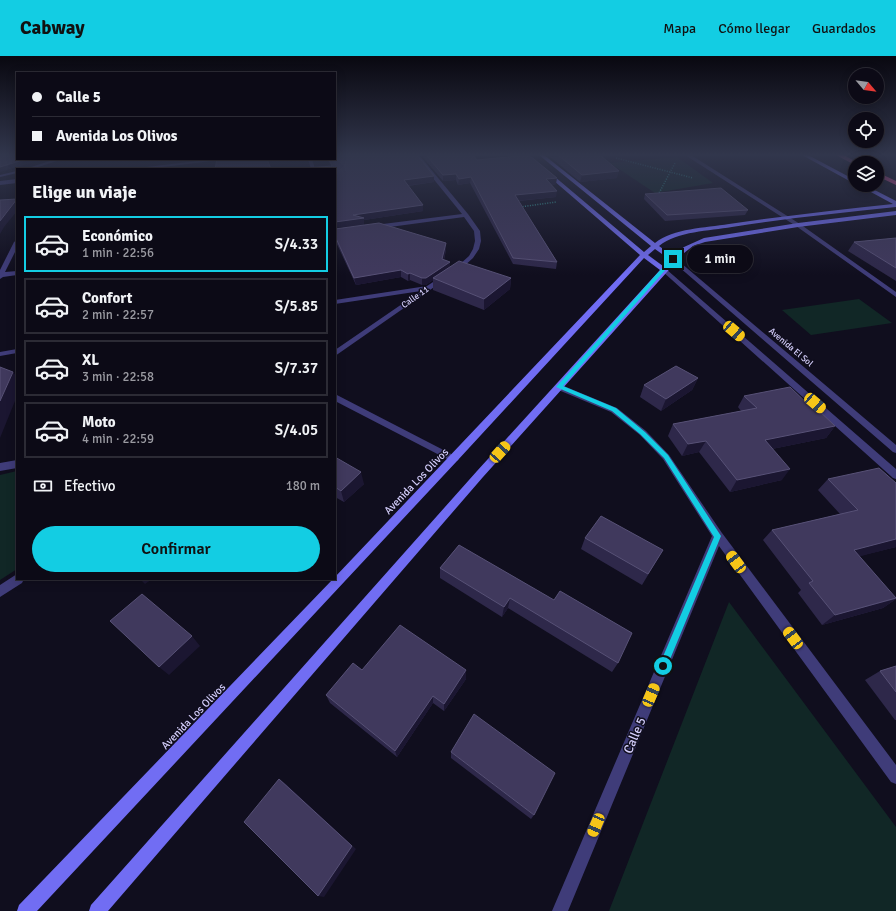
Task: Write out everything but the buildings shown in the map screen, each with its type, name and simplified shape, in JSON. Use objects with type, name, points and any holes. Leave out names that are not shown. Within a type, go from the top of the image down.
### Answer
[{"type":"street","name":"Calle 11","points":[[336,353],[472,257],[476,250],[478,241],[477,231],[449,195]]},
{"type":"street","points":[[573,195],[664,270],[896,475]]},
{"type":"street","points":[[591,195],[673,259]]},
{"type":"street","points":[[750,195],[798,225],[896,295]]},
{"type":"street","points":[[879,195],[896,204]]},
{"type":"street","name":"Avenida Los Olivos","points":[[24,911],[454,459],[644,255],[655,246],[664,239],[688,232],[785,217],[896,204]]},
{"type":"street","points":[[97,911],[469,486],[680,251],[691,244],[704,240],[798,225],[896,213]]},
{"type":"street","points":[[367,228],[466,215]]},
{"type":"street","points":[[1,276],[16,244]]},
{"type":"street","name":"Avenida El Sol","points":[[673,259],[896,450]]},
{"type":"street","points":[[1,276],[16,273]]},
{"type":"street","points":[[336,302],[429,287]]},
{"type":"street","points":[[0,354],[16,351]]},
{"type":"street","points":[[559,387],[614,410],[642,433],[666,456],[718,536],[896,777]]},
{"type":"street","points":[[336,399],[454,459]]},
{"type":"street","points":[[0,467],[16,464]]},
{"type":"street","name":"Calle 5","points":[[560,911],[718,536]]},
{"type":"street","points":[[0,592],[17,580]]},
{"type":"path","points":[[655,200],[658,195]]},
{"type":"path","points":[[518,207],[578,199]]},
{"type":"green space","points":[[859,299],[892,323],[811,335],[782,310]]},
{"type":"green space","points":[[16,471],[16,570],[0,580],[0,475]]},
{"type":"green space","points":[[729,602],[896,827],[896,911],[609,911]]},
{"type":"route","points":[[663,666],[718,536],[666,456],[642,433],[614,410],[582,395],[559,387],[673,259]]}]
